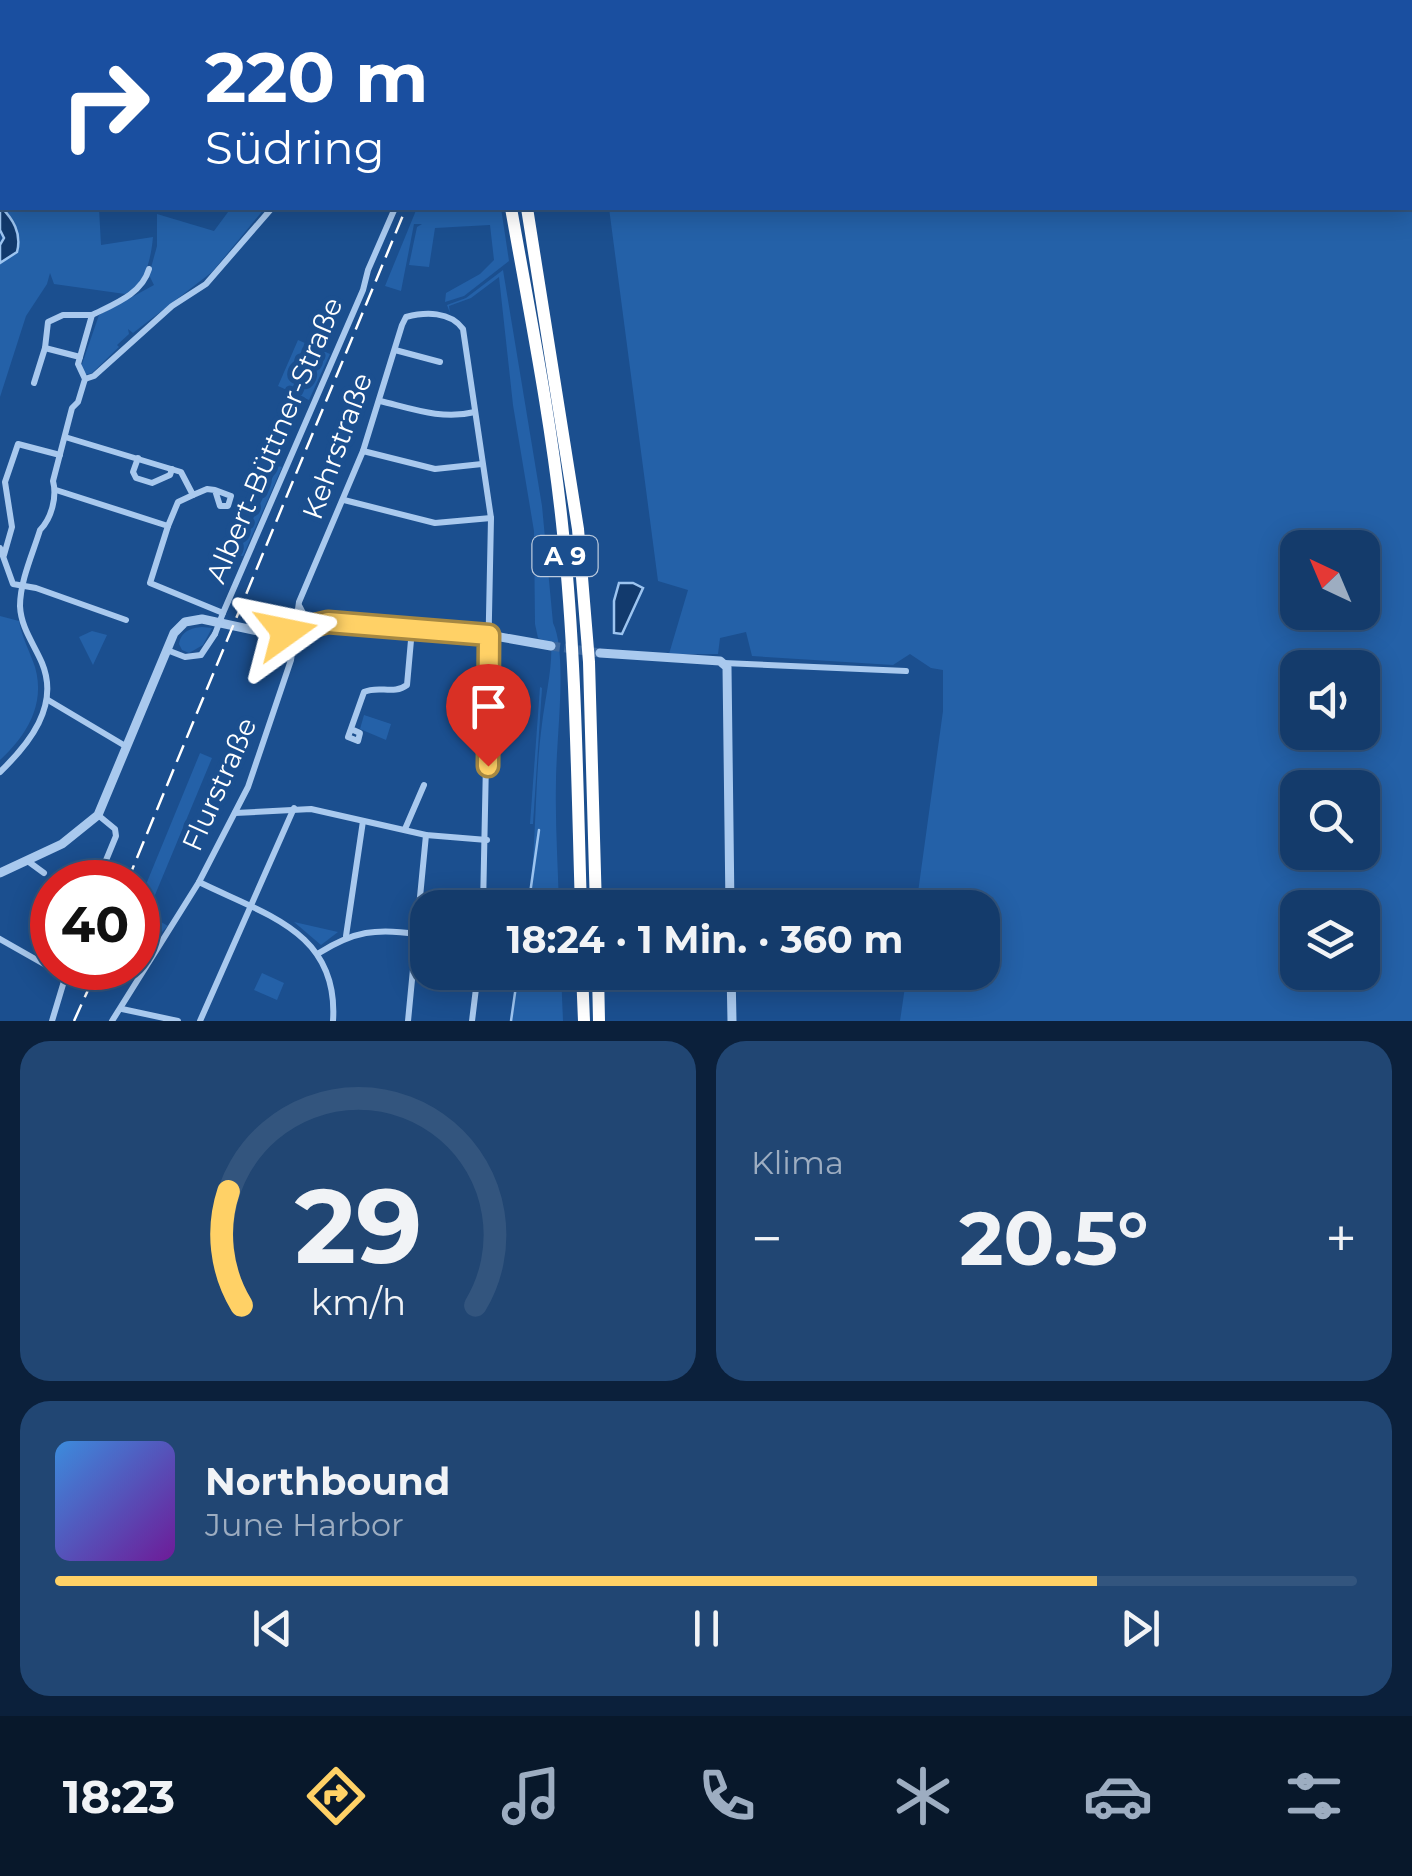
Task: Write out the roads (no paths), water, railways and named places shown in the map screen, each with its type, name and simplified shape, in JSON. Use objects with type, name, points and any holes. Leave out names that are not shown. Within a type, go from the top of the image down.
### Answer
[{"type":"highway","name":"A 9","points":[[511,210],[548,418],[563,531],[573,662],[579,890]]},
{"type":"highway","name":"A 9","points":[[527,210],[578,529],[589,662],[595,890]]},
{"type":"highway","points":[[583,990],[584,1021]]},
{"type":"highway","points":[[599,990],[600,1021]]},
{"type":"street","points":[[85,379],[94,376],[147,327],[206,284],[270,210]]},
{"type":"street","name":"Albert-Büttner-Straße","points":[[167,650],[186,657],[201,655],[215,634],[364,290],[368,270],[394,210]]},
{"type":"street","points":[[34,384],[52,318],[76,313],[92,315],[137,290],[149,269]]},
{"type":"street","name":"Kehrstraße","points":[[291,630],[299,602],[363,451],[406,318],[420,313],[452,318],[463,329],[476,412]]},
{"type":"street","points":[[0,772],[26,748],[48,700],[44,668],[24,626],[20,605],[40,530],[56,490],[53,480],[60,455],[85,379],[78,364],[92,315]]},
{"type":"street","points":[[45,348],[80,357]]},
{"type":"street","points":[[395,350],[440,362]]},
{"type":"street","points":[[380,401],[434,415],[456,417],[476,412],[492,518],[485,890]]},
{"type":"street","points":[[65,438],[104,451],[117,450],[181,472],[194,495]]},
{"type":"street","points":[[60,455],[18,444],[4,482],[12,527],[2,552],[13,584],[126,620]]},
{"type":"street","points":[[363,451],[435,469],[482,464]]},
{"type":"street","points":[[138,458],[133,472],[136,478],[152,483],[170,475],[172,469]]},
{"type":"street","points":[[215,490],[207,489],[178,502],[150,582],[223,614]]},
{"type":"street","points":[[56,490],[168,526]]},
{"type":"street","points":[[344,500],[435,523],[492,518]]},
{"type":"street","points":[[299,602],[305,617],[321,622],[489,635],[551,646]]},
{"type":"street","points":[[0,873],[62,844],[98,815],[174,633],[184,622],[202,619],[272,634],[321,622]]},
{"type":"street","points":[[351,730],[364,692],[371,688],[398,690],[406,685],[412,628]]},
{"type":"street","name":"Flurstraße","points":[[112,1021],[199,882],[234,814],[272,724],[291,660],[291,630]]},
{"type":"street","points":[[272,634],[288,646],[291,660]]},
{"type":"street","points":[[600,653],[906,671]]},
{"type":"street","points":[[724,662],[730,890]]},
{"type":"street","points":[[48,700],[127,747]]},
{"type":"street","points":[[405,829],[424,785]]},
{"type":"street","points":[[234,814],[294,808],[426,834],[487,840]]},
{"type":"street","points":[[200,1021],[294,808]]},
{"type":"street","points":[[98,815],[110,823],[116,836],[106,860]]},
{"type":"street","points":[[346,936],[363,821]]},
{"type":"street","points":[[421,890],[426,834]]},
{"type":"street","points":[[199,882],[294,930],[319,953],[333,987],[334,1021]]},
{"type":"street","points":[[319,953],[346,936],[386,931],[410,933]]},
{"type":"street","points":[[0,940],[30,955]]},
{"type":"street","points":[[52,1021],[61,990]]},
{"type":"street","points":[[408,1021],[411,990]]},
{"type":"street","points":[[472,1021],[476,990]]},
{"type":"street","points":[[731,990],[732,1021]]},
{"type":"street","points":[[122,1009],[178,1021]]},
{"type":"waterway","points":[[531,890],[539,830]]},
{"type":"waterway","points":[[511,1021],[515,990]]},
{"type":"tunnel","points":[[551,646],[600,653]]},
{"type":"railway","points":[[136,860],[405,210]]},
{"type":"railway","points":[[74,1021],[88,990]]}]
